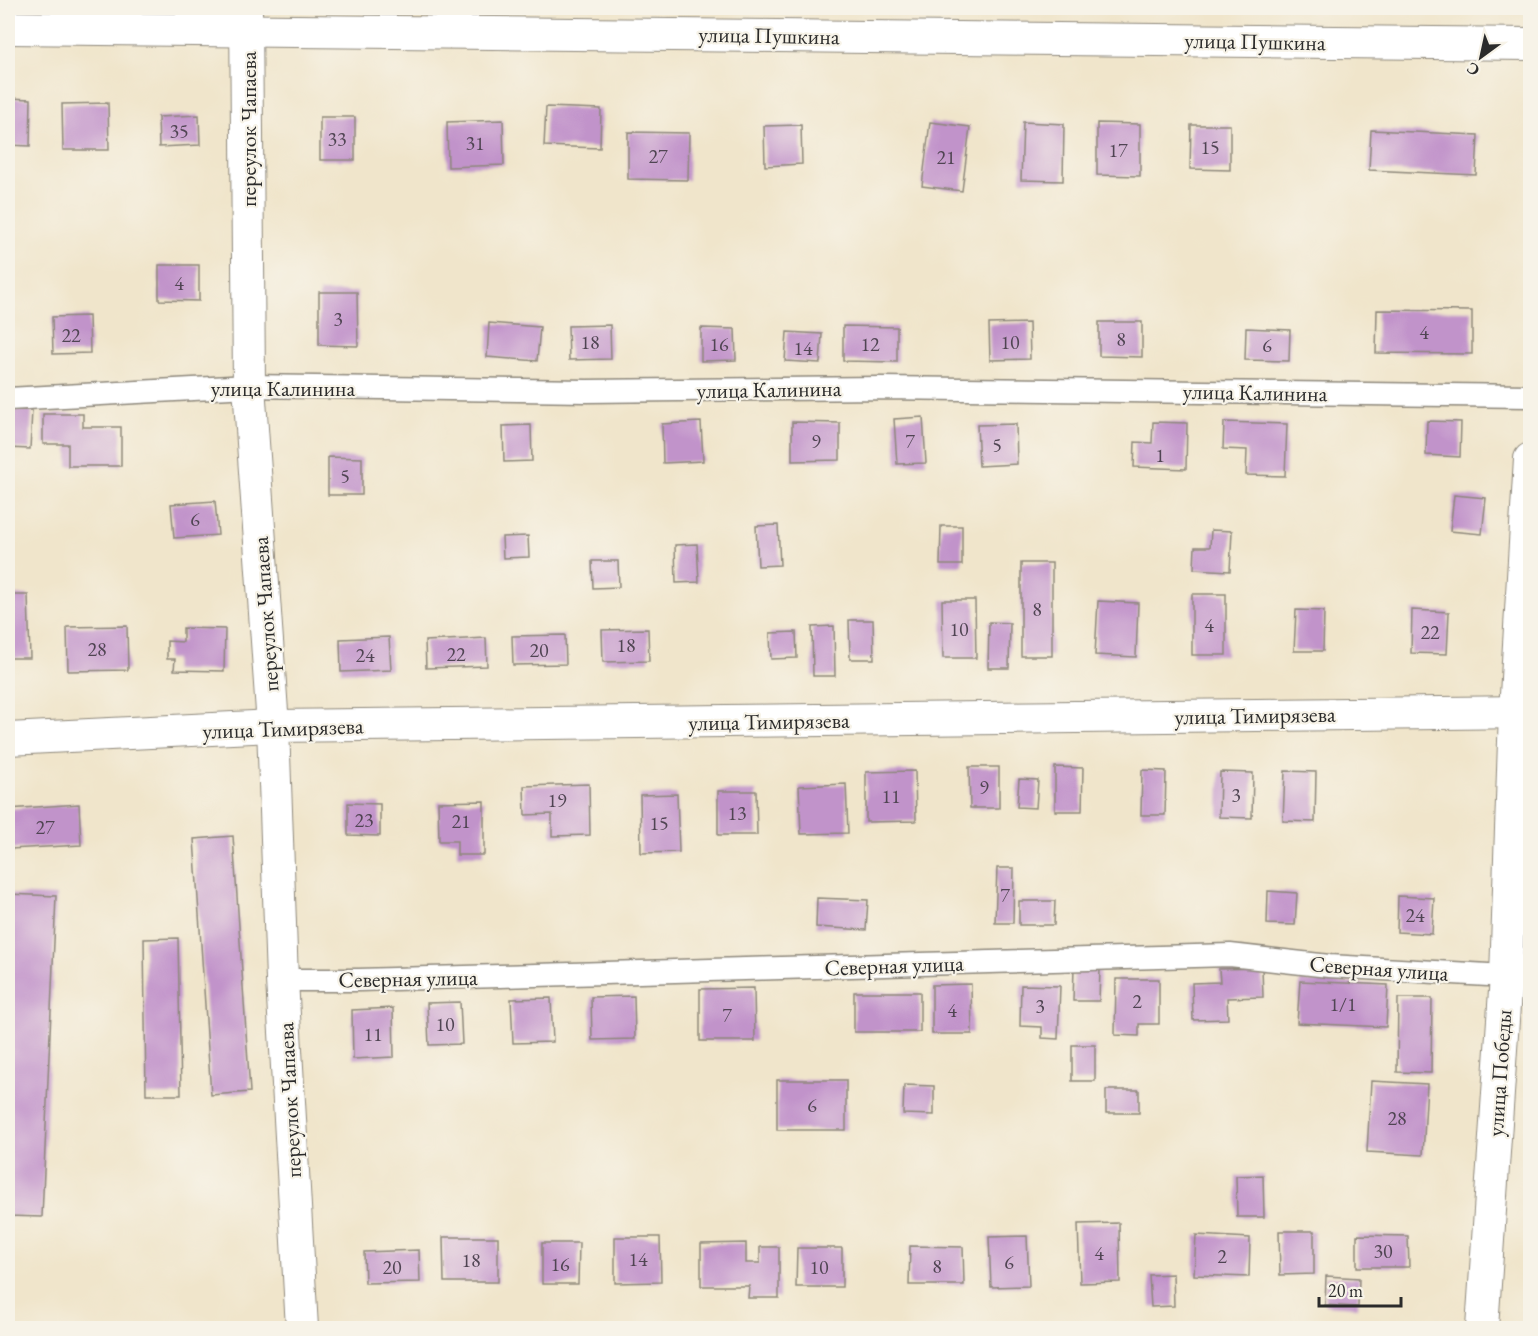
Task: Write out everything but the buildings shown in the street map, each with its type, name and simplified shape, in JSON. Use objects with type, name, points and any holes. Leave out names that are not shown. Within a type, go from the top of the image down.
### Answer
[{"type":"street","name":"улица Пушкина","points":[[8,28],[247,18],[1530,44]]},
{"type":"street","name":"переулок Чапаева","points":[[247,18],[249,386],[273,726],[282,980],[302,1329]]},
{"type":"street","name":"улица Калинина","points":[[8,399],[249,386],[587,391],[881,388],[1530,396]]},
{"type":"street","name":"улица Победы","points":[[1482,1329],[1523,712],[1530,459]]},
{"type":"street","name":"улица Тимирязева","points":[[8,739],[273,726],[1523,712]]},
{"type":"street","name":"Северная улица","points":[[282,980],[371,980],[1230,955],[1329,966],[1506,976]]}]
